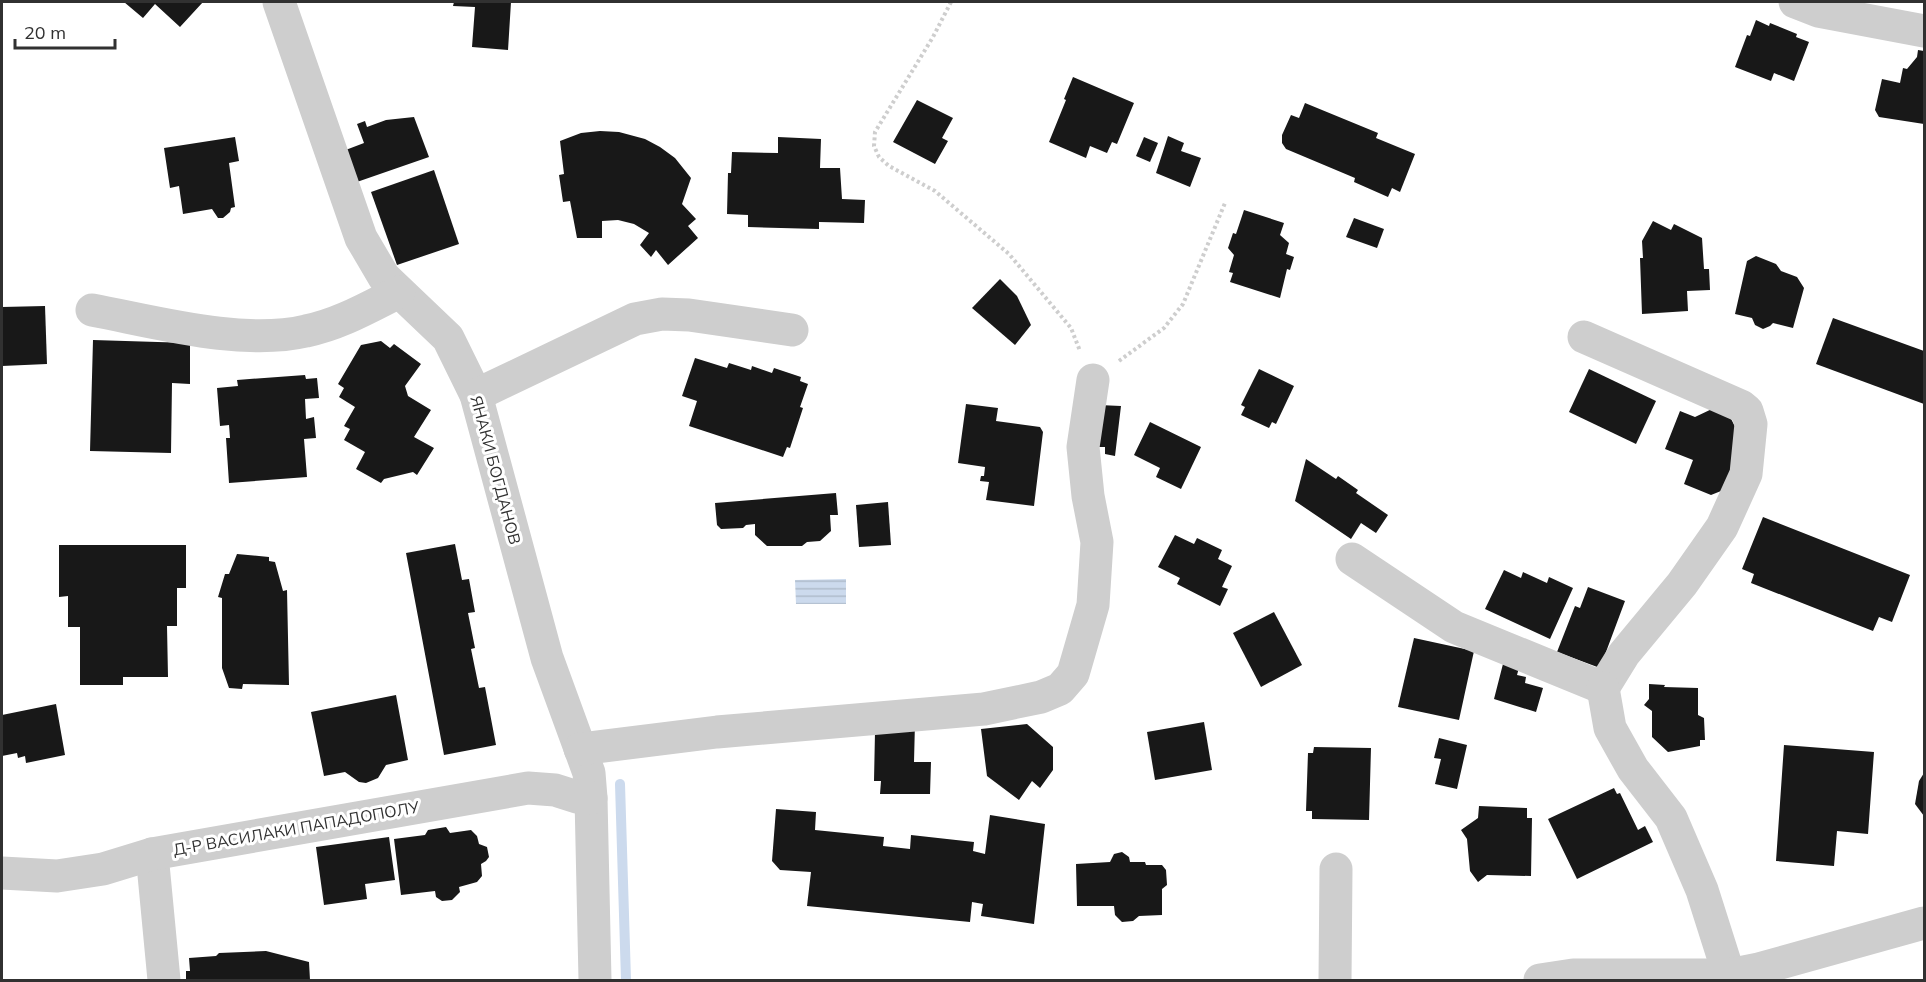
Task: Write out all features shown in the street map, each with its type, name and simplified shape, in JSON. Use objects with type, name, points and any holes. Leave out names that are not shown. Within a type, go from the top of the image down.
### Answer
[{"type":"street","name":"ЯНАКИ БОГДАНОВ","points":[[279,2],[361,238],[384,277],[448,338],[476,395],[547,658],[589,773],[595,981]]},
{"type":"street","points":[[1795,2],[1818,11],[1924,31]]},
{"type":"street","points":[[92,310],[226,335],[264,335],[304,332],[341,321],[399,292]]},
{"type":"street","points":[[476,395],[635,319],[662,314],[689,315],[792,330]]},
{"type":"street","points":[[1584,337],[1741,406],[1747,411],[1751,424],[1746,474],[1722,527],[1682,585],[1624,654],[1603,688],[1610,728],[1634,769],[1671,818],[1702,890],[1729,975]]},
{"type":"street","points":[[580,749],[717,732],[984,709],[1041,697],[1060,689],[1073,674],[1093,605],[1097,542],[1088,496],[1083,447],[1093,380]]},
{"type":"street","points":[[1352,559],[1454,627],[1603,688]]},
{"type":"street","name":"Д-Р ВАСИЛАКИ ПАПАДОПОЛУ","points":[[2,873],[57,876],[103,869],[152,854],[528,788],[555,790],[577,797],[591,798]]},
{"type":"street","points":[[152,854],[164,981]]},
{"type":"street","points":[[1335,981],[1336,869]]},
{"type":"street","points":[[1540,981],[1573,975],[1729,975],[1759,969],[1924,923]]},
{"type":"path","points":[[951,2],[933,37],[875,132],[874,146],[879,157],[889,166],[935,191],[1009,254],[1071,328],[1093,380],[1164,328],[1184,304],[1225,203]]},
{"type":"water","points":[[846,579],[846,604],[796,604],[795,580]]},
{"type":"building","points":[[124,2],[203,2],[180,27],[155,4],[143,18]]},
{"type":"building","points":[[454,2],[511,2],[508,50],[472,47],[475,7],[453,6]]},
{"type":"building","points":[[1756,20],[1797,34],[1796,37],[1809,42],[1794,81],[1774,73],[1771,81],[1735,67],[1747,35],[1750,36]]},
{"type":"building","points":[[1918,50],[1924,51],[1924,124],[1879,117],[1875,110],[1882,79],[1900,83],[1903,68],[1907,69],[1917,57]]},
{"type":"building","points":[[1073,77],[1134,103],[1117,144],[1112,142],[1107,153],[1090,146],[1086,158],[1049,142]]},
{"type":"building","points":[[917,100],[953,118],[942,138],[948,141],[935,164],[893,142]]},
{"type":"building","points":[[1305,103],[1378,133],[1376,138],[1415,154],[1400,192],[1392,188],[1388,197],[1354,182],[1355,178],[1286,149],[1282,143],[1282,135],[1291,115],[1299,118]]},
{"type":"building","points":[[414,117],[429,157],[354,183],[343,151],[364,143],[357,124],[365,121],[367,127],[386,120]]},
{"type":"building","points":[[619,132],[645,139],[675,158],[691,178],[682,204],[696,219],[688,226],[698,238],[668,265],[656,250],[651,257],[640,245],[649,233],[634,224],[618,220],[602,221],[602,238],[577,238],[570,201],[563,202],[559,175],[564,174],[560,141],[581,133]]},
{"type":"building","points":[[1168,136],[1184,143],[1181,151],[1201,158],[1190,187],[1156,173]]},
{"type":"building","points":[[235,137],[239,161],[229,163],[235,207],[231,208],[223,218],[218,218],[212,209],[183,214],[179,186],[170,188],[164,148]]},
{"type":"building","points":[[778,137],[821,139],[820,168],[840,168],[842,199],[865,200],[864,223],[819,222],[819,229],[748,227],[748,215],[727,214],[728,173],[731,173],[732,152],[778,153]]},
{"type":"building","points":[[1144,137],[1158,143],[1150,162],[1136,156]]},
{"type":"building","points":[[434,170],[459,244],[397,265],[371,192]]},
{"type":"building","points":[[1244,210],[1284,223],[1280,235],[1289,243],[1286,254],[1294,257],[1290,270],[1287,269],[1280,298],[1230,282],[1233,273],[1229,272],[1234,255],[1228,248],[1233,233],[1236,234]]},
{"type":"building","points":[[1354,218],[1384,229],[1377,248],[1346,237]]},
{"type":"building","points":[[1653,221],[1671,230],[1674,224],[1702,238],[1704,269],[1709,269],[1710,290],[1687,291],[1688,311],[1642,314],[1640,258],[1643,258],[1642,241]]},
{"type":"building","points":[[1756,256],[1776,264],[1781,271],[1797,277],[1804,288],[1793,328],[1773,323],[1763,329],[1755,325],[1752,318],[1735,314],[1747,261]]},
{"type":"building","points":[[1000,279],[1017,296],[1031,325],[1015,345],[972,308]]},
{"type":"building","points":[[45,306],[47,364],[2,366],[2,307]]},
{"type":"building","points":[[1833,318],[1924,351],[1924,404],[1816,364]]},
{"type":"building","points":[[93,340],[190,343],[190,384],[172,383],[171,453],[90,451]]},
{"type":"building","points":[[381,341],[390,348],[394,344],[421,364],[405,386],[408,396],[431,410],[414,437],[434,448],[417,475],[413,472],[384,479],[381,483],[356,469],[365,452],[344,440],[350,429],[344,426],[355,407],[339,397],[344,388],[338,384],[361,345]]},
{"type":"building","points":[[695,358],[727,368],[729,363],[751,370],[752,366],[772,373],[774,368],[801,377],[800,381],[808,384],[790,448],[787,447],[783,457],[689,426],[697,401],[682,396]]},
{"type":"building","points":[[1259,369],[1294,386],[1276,424],[1272,422],[1269,428],[1241,415],[1245,407],[1241,405]]},
{"type":"building","points":[[1589,369],[1656,401],[1636,444],[1569,412]]},
{"type":"building","points":[[305,375],[306,379],[317,378],[319,398],[305,399],[306,419],[314,417],[316,438],[304,439],[307,477],[229,483],[226,438],[230,438],[229,425],[220,426],[217,388],[238,386],[237,380]]},
{"type":"building","points":[[966,404],[998,408],[996,421],[1040,427],[1043,432],[1034,506],[986,500],[989,482],[980,481],[981,476],[984,476],[985,467],[958,463]]},
{"type":"building","points":[[1099,405],[1121,406],[1115,456],[1105,454],[1105,447],[1092,447]]},
{"type":"building","points":[[1714,408],[1729,415],[1742,440],[1726,489],[1711,495],[1684,484],[1693,460],[1665,449],[1680,411],[1695,417]]},
{"type":"building","points":[[1150,422],[1201,447],[1181,489],[1156,477],[1160,468],[1134,455]]},
{"type":"building","points":[[1306,459],[1336,479],[1338,476],[1358,490],[1356,493],[1388,515],[1376,533],[1361,523],[1351,539],[1295,501]]},
{"type":"building","points":[[836,493],[838,515],[830,515],[831,531],[820,541],[807,542],[802,546],[767,546],[755,535],[755,524],[746,525],[743,528],[721,529],[717,525],[715,503]]},
{"type":"building","points":[[888,502],[891,545],[859,547],[856,505]]},
{"type":"building","points":[[1763,517],[1910,575],[1892,622],[1879,617],[1873,631],[1751,583],[1754,574],[1742,569]]},
{"type":"building","points":[[1175,535],[1194,544],[1197,538],[1222,550],[1218,559],[1232,566],[1222,587],[1228,589],[1220,606],[1177,584],[1180,578],[1158,567]]},
{"type":"building","points":[[455,544],[462,580],[469,579],[475,612],[468,613],[475,648],[471,649],[479,688],[485,687],[496,745],[444,755],[406,553]]},
{"type":"building","points":[[59,545],[186,545],[186,588],[177,588],[177,626],[167,626],[168,677],[123,677],[123,685],[80,685],[80,627],[68,627],[68,596],[59,597]]},
{"type":"building","points":[[237,554],[269,557],[269,561],[275,562],[283,591],[287,590],[289,685],[243,684],[242,689],[229,688],[222,668],[222,598],[218,597],[225,574],[229,574]]},
{"type":"building","points":[[1504,570],[1521,578],[1523,572],[1547,583],[1549,577],[1573,588],[1550,639],[1485,609]]},
{"type":"building","points":[[1588,587],[1625,601],[1600,668],[1557,652],[1575,606],[1580,608]]},
{"type":"building","points":[[1274,612],[1302,665],[1261,687],[1233,633]]},
{"type":"building","points":[[1414,638],[1474,651],[1459,720],[1398,707]]},
{"type":"building","points":[[1504,660],[1520,664],[1517,675],[1526,677],[1525,683],[1543,688],[1536,712],[1494,699]]},
{"type":"building","points":[[1649,684],[1698,688],[1698,715],[1704,718],[1705,740],[1700,740],[1700,746],[1668,752],[1652,737],[1652,711],[1644,705],[1649,699]]},
{"type":"building","points":[[396,695],[408,760],[386,765],[378,778],[366,783],[359,782],[345,772],[324,776],[311,712]]},
{"type":"building","points":[[56,704],[65,755],[26,763],[25,756],[18,758],[17,753],[2,756],[2,715]]},
{"type":"building","points":[[915,722],[914,762],[931,762],[930,794],[880,794],[881,781],[874,781],[875,732]]},
{"type":"building","points":[[1204,722],[1212,770],[1155,780],[1147,732]]},
{"type":"building","points":[[1027,724],[1053,747],[1053,770],[1040,788],[1032,781],[1019,800],[987,776],[981,729]]},
{"type":"building","points":[[1439,738],[1467,745],[1457,789],[1435,784],[1441,759],[1434,758]]},
{"type":"building","points":[[1784,745],[1874,752],[1868,834],[1837,831],[1834,866],[1776,861]]},
{"type":"building","points":[[1314,747],[1371,748],[1369,820],[1312,819],[1312,811],[1306,811],[1308,753],[1313,753]]},
{"type":"building","points":[[1924,773],[1924,816],[1915,804],[1919,781]]},
{"type":"building","points":[[1614,788],[1617,794],[1620,793],[1638,830],[1645,826],[1653,842],[1577,879],[1548,819]]},
{"type":"building","points":[[1479,806],[1527,808],[1527,818],[1532,818],[1531,876],[1487,875],[1478,882],[1470,871],[1467,839],[1461,830],[1478,818]]},
{"type":"building","points":[[776,809],[816,812],[815,830],[884,837],[883,846],[910,849],[911,835],[974,842],[973,851],[985,854],[990,815],[1045,824],[1034,924],[981,916],[983,904],[972,902],[970,922],[807,906],[811,872],[780,870],[772,861]]},
{"type":"building","points":[[446,827],[450,833],[471,830],[477,836],[479,844],[487,847],[489,857],[481,864],[482,876],[477,882],[459,887],[460,892],[452,900],[442,901],[436,897],[435,891],[401,895],[394,839],[425,835],[428,830]]},
{"type":"building","points":[[389,837],[395,880],[365,884],[367,899],[324,905],[316,847]]},
{"type":"building","points":[[1122,852],[1129,857],[1130,862],[1162,865],[1166,870],[1167,885],[1162,889],[1162,915],[1139,916],[1133,921],[1122,922],[1115,915],[1114,906],[1077,906],[1076,864],[1110,862],[1114,854]]},
{"type":"building","points":[[266,951],[309,962],[310,980],[186,980],[186,971],[190,971],[189,958],[216,956],[219,953]]},
{"type":"waterway","points":[[620,784],[626,980]]}]
